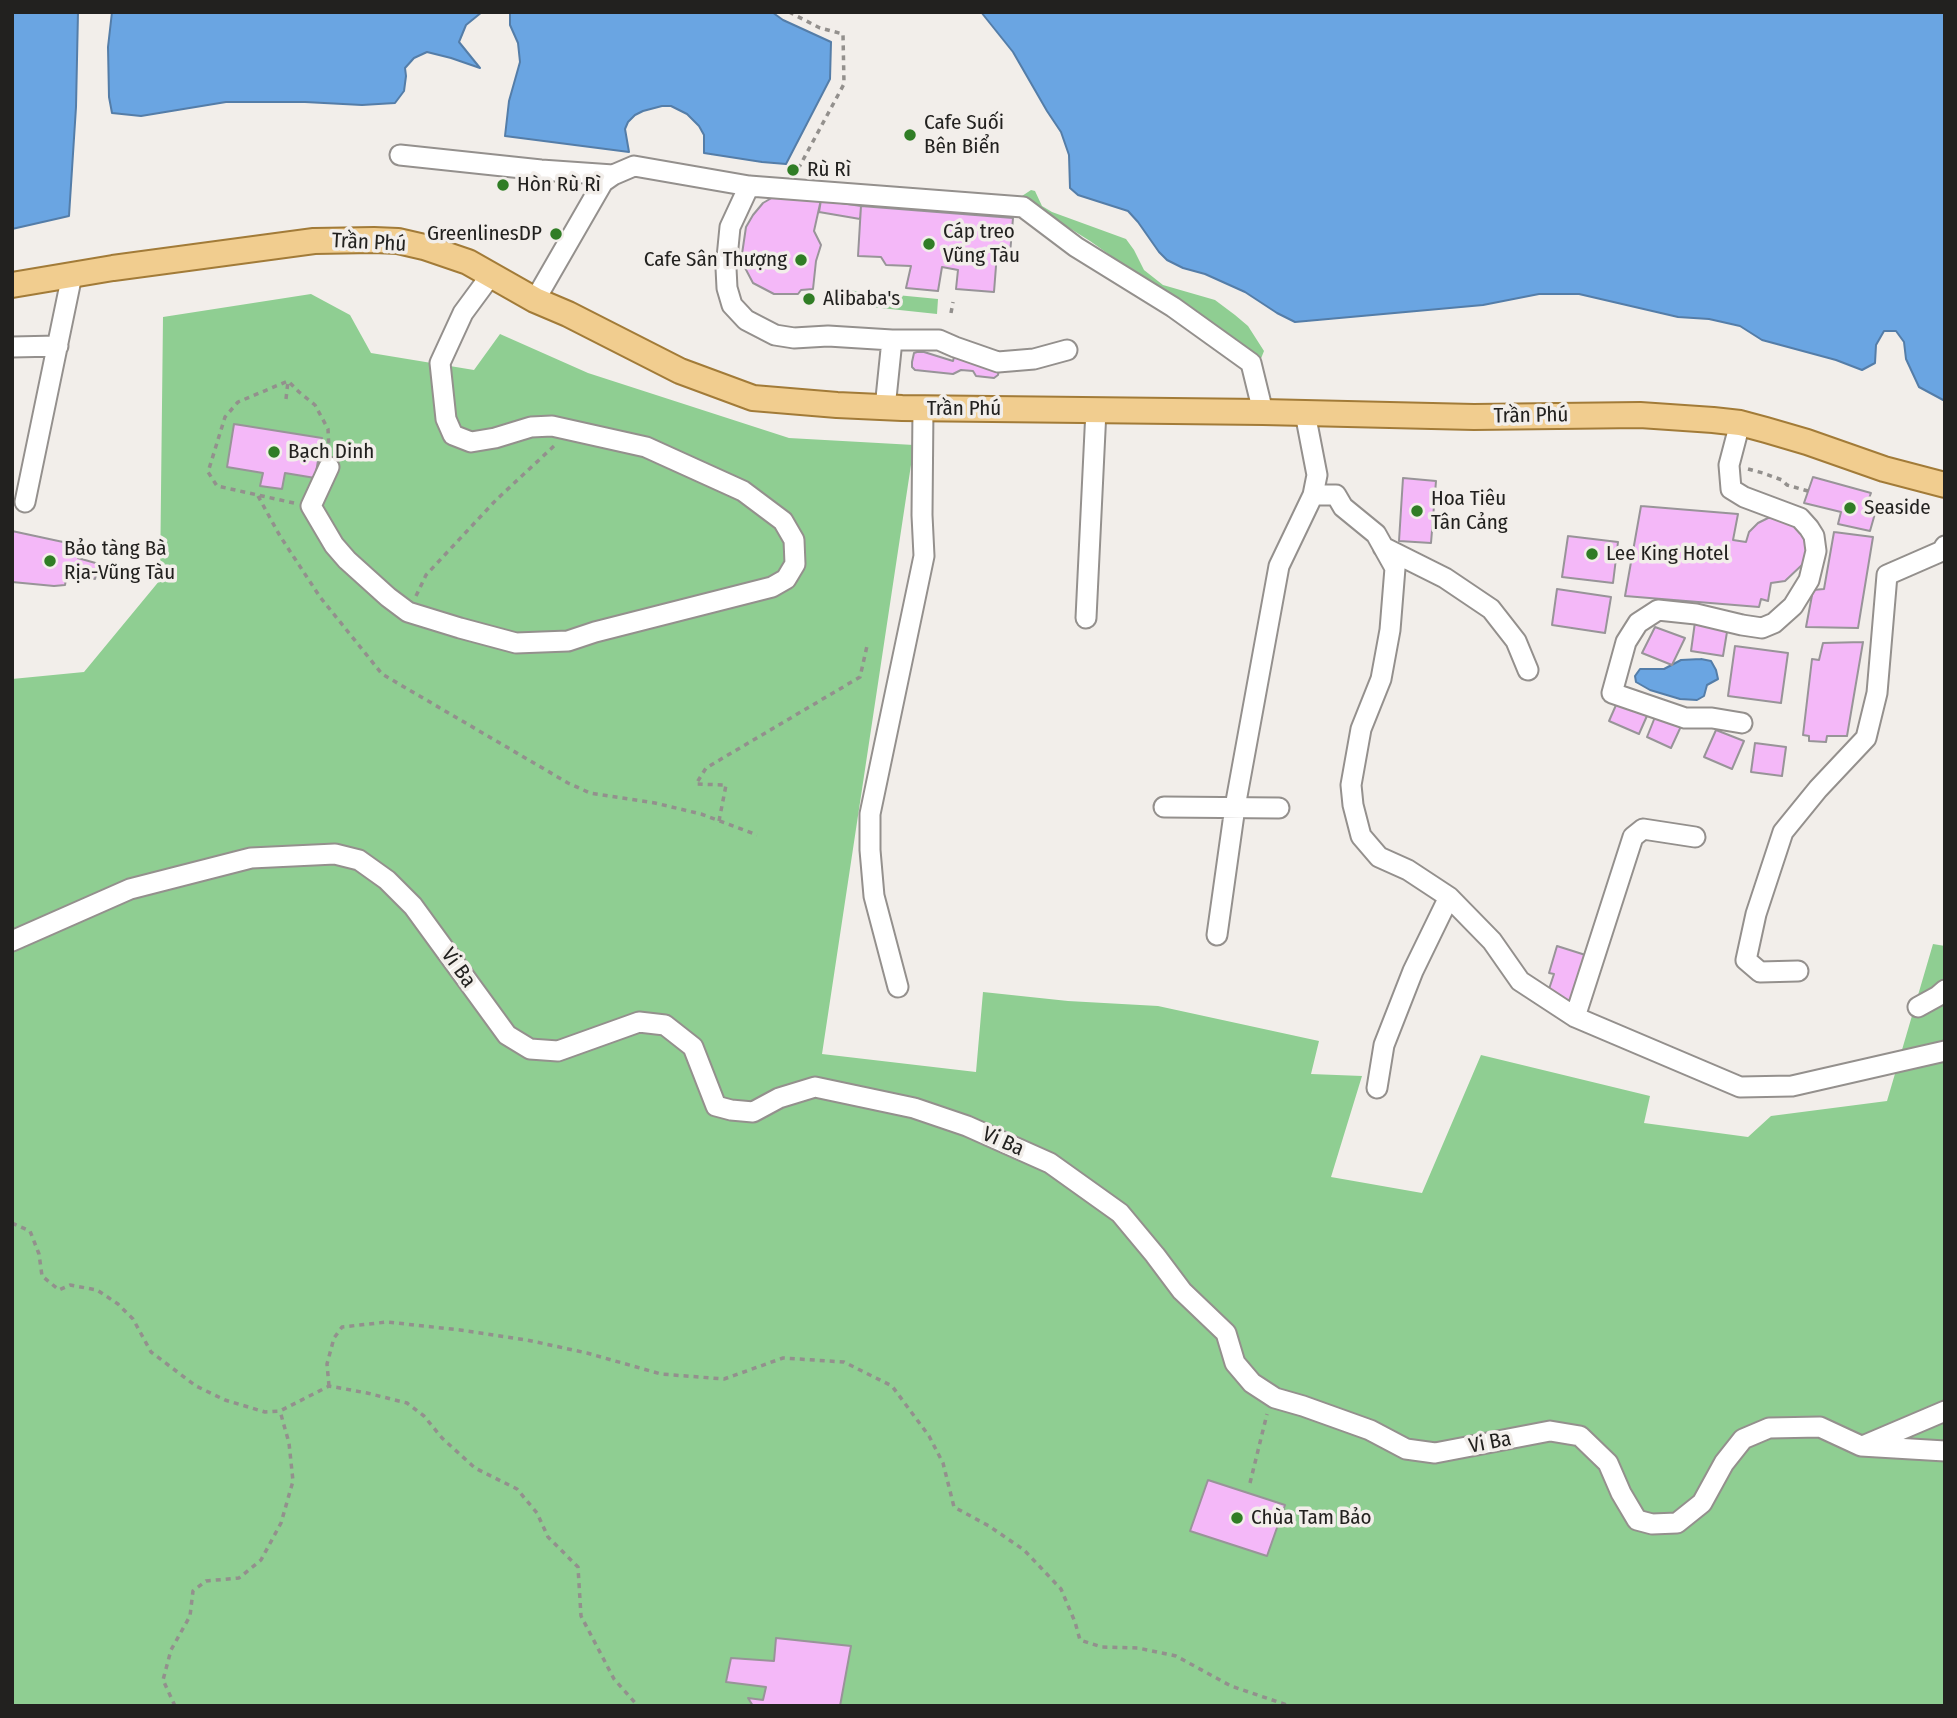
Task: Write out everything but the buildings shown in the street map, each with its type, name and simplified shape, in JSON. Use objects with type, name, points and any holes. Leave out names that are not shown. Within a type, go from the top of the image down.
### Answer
[{"type":"main road","name":"Trần Phú","points":[[12,285],[314,241],[398,241],[468,262],[536,300],[680,371],[753,398],[885,408],[1474,417],[1640,415],[1713,420],[1740,423],[1807,442],[1884,469],[1945,485]]},
{"type":"street","points":[[400,155],[613,175]]},
{"type":"street","points":[[536,300],[603,182],[634,166],[750,186],[1023,207],[1076,247],[1173,307],[1251,363],[1263,412]]},
{"type":"street","points":[[750,186],[730,227],[726,268],[727,288],[732,305],[746,320],[775,335],[794,338],[828,336],[939,340],[998,362],[1034,359],[1066,350]]},
{"type":"street","points":[[25,502],[72,275]]},
{"type":"street","points":[[329,467],[311,506],[334,545],[347,560],[408,612],[516,643],[568,641],[772,587],[786,579],[795,564],[794,540],[783,521],[743,491],[646,447],[552,426],[531,427],[471,442],[453,435],[446,419],[440,363],[463,313],[491,275]]},
{"type":"street","points":[[885,408],[892,340]]},
{"type":"street","points":[[12,347],[58,346]]},
{"type":"street","points":[[898,987],[874,895],[870,814],[925,556],[922,515],[923,408]]},
{"type":"street","points":[[1086,618],[1096,410]]},
{"type":"street","points":[[1217,935],[1235,807],[1279,566],[1313,495],[1317,475],[1305,414]]},
{"type":"street","points":[[1740,423],[1728,465],[1731,489],[1744,498],[1800,519],[1809,527],[1814,536],[1816,551],[1809,580],[1793,606],[1774,623],[1762,628],[1696,614],[1658,610],[1637,623],[1626,642],[1612,693],[1685,718],[1712,718],[1742,723]]},
{"type":"street","points":[[1313,495],[1336,495],[1343,507],[1376,534],[1395,568],[1390,630],[1381,679],[1361,729],[1351,785],[1361,836],[1379,856],[1408,870],[1449,897],[1492,941],[1520,981],[1575,1017],[1740,1087],[1792,1086],[1945,1051]]},
{"type":"street","points":[[1797,971],[1760,972],[1746,960],[1756,914],[1783,832],[1818,789],[1866,738],[1877,693],[1887,575],[1942,551],[1945,546]]},
{"type":"street","points":[[1383,547],[1445,578],[1491,609],[1516,641],[1528,670]]},
{"type":"street","points":[[1164,807],[1279,808]]},
{"type":"street","points":[[1575,1017],[1633,837],[1643,829],[1695,837]]},
{"type":"street","name":"Vi Ba","points":[[12,942],[130,889],[251,858],[335,854],[359,860],[387,880],[413,905],[507,1035],[530,1049],[558,1051],[604,1037],[639,1022],[665,1025],[693,1047],[716,1106],[753,1112],[779,1098],[815,1087],[914,1108],[967,1126],[1050,1163],[1120,1213],[1182,1291],[1226,1332],[1235,1363],[1252,1383],[1275,1398],[1370,1430],[1406,1449],[1435,1453],[1550,1431],[1580,1436],[1608,1463],[1620,1493],[1637,1520],[1652,1524],[1677,1523],[1702,1503],[1724,1463],[1743,1439],[1769,1428],[1820,1427],[1861,1446],[1945,1451]]},
{"type":"street","points":[[1377,1088],[1384,1045],[1413,971],[1449,897]]},
{"type":"street","points":[[1918,1007],[1945,990]]},
{"type":"street","points":[[1861,1446],[1945,1410]]},
{"type":"path","points":[[787,189],[844,84],[843,34],[820,28],[789,12]]},
{"type":"path","points":[[831,300],[833,289]]},
{"type":"path","points":[[951,313],[953,302]]},
{"type":"path","points":[[286,399],[288,381]]},
{"type":"path","points":[[288,381],[315,405],[328,429],[329,467]]},
{"type":"path","points":[[288,381],[238,402],[225,417],[208,472],[217,486],[311,506]]},
{"type":"path","points":[[408,612],[426,575],[496,500],[570,429]]},
{"type":"path","points":[[1728,465],[1763,473],[1782,480],[1787,485],[1808,491]]},
{"type":"path","points":[[258,496],[279,536],[320,597],[382,674],[568,783],[590,793],[701,814],[757,835]]},
{"type":"path","points":[[719,821],[726,785],[696,784],[706,768],[860,677],[867,646]]},
{"type":"path","points":[[12,1223],[30,1231],[39,1254],[42,1276],[59,1290],[70,1285],[97,1290],[118,1304],[133,1319],[151,1352],[196,1386],[225,1400],[265,1412],[280,1411],[329,1387],[407,1402],[475,1468],[517,1489],[537,1513],[548,1537],[578,1567],[580,1616],[614,1679],[638,1706]]},
{"type":"path","points":[[329,1387],[327,1364],[334,1338],[342,1327],[387,1322],[527,1340],[587,1353],[661,1374],[724,1379],[783,1359],[844,1362],[892,1385],[929,1436],[943,1463],[954,1507],[989,1526],[1024,1550],[1061,1589],[1080,1640],[1101,1647],[1138,1648],[1176,1656],[1231,1686],[1290,1706]]},
{"type":"path","points":[[175,1706],[163,1680],[172,1650],[190,1616],[193,1591],[206,1581],[239,1578],[261,1560],[281,1523],[293,1481],[289,1443],[280,1411]]},
{"type":"path","points":[[1250,1483],[1267,1414]]},
{"type":"green space","points":[[1031,190],[1035,191],[1042,206],[1052,212],[1126,239],[1144,270],[1163,285],[1215,300],[1248,326],[1264,351],[1260,361],[1090,241],[1031,204],[1022,196]]},
{"type":"green space","points":[[845,290],[938,299],[937,314],[843,304]]},
{"type":"green space","points":[[311,294],[350,315],[371,353],[474,370],[500,334],[588,373],[789,438],[914,445],[822,1054],[976,1072],[983,992],[1068,1001],[1158,1006],[1319,1041],[1311,1074],[1362,1076],[1331,1177],[1422,1193],[1481,1055],[1650,1096],[1644,1123],[1748,1137],[1771,1116],[1887,1101],[1933,944],[1945,946],[1945,1706],[12,1706],[12,679],[84,672],[160,580],[163,317]]},
{"type":"water","points":[[12,12],[78,12],[76,107],[69,216],[12,229]]},
{"type":"water","points":[[112,12],[482,12],[466,25],[459,42],[480,68],[427,52],[414,58],[405,68],[404,91],[395,103],[362,105],[226,102],[141,116],[112,113],[108,47]]},
{"type":"water","points":[[510,12],[772,12],[783,20],[831,42],[830,79],[786,164],[704,153],[704,135],[699,126],[687,114],[671,106],[643,111],[628,122],[625,129],[629,152],[505,136],[509,101],[520,62],[518,43],[510,25]]},
{"type":"water","points":[[981,12],[1945,12],[1945,401],[1919,387],[1906,359],[1904,342],[1896,331],[1884,331],[1876,345],[1875,363],[1862,370],[1836,360],[1762,340],[1740,326],[1709,319],[1678,317],[1579,294],[1539,294],[1483,305],[1295,322],[1245,292],[1167,260],[1128,211],[1078,195],[1070,188],[1069,155],[1061,132],[1013,52]]},
{"type":"water","points":[[1681,660],[1711,661],[1718,679],[1707,685],[1704,696],[1697,700],[1680,699],[1650,690],[1636,682],[1635,676],[1640,669],[1664,669]]},
{"type":"place","name":"Cafe Suối Bên Biển","points":[[910,135]]},
{"type":"place","name":"Rù Rì","points":[[793,170]]},
{"type":"place","name":"Hòn Rù Rì","points":[[503,185]]},
{"type":"place","name":"GreenlinesDP","points":[[556,234]]},
{"type":"place","name":"Cáp treo Vũng Tàu","points":[[929,244]]},
{"type":"place","name":"Cafe Sân Thượng","points":[[801,260]]},
{"type":"place","name":"Alibaba's","points":[[809,299]]},
{"type":"place","name":"Bạch Dinh","points":[[274,452]]},
{"type":"place","name":"Seaside","points":[[1850,508]]},
{"type":"place","name":"Hoa Tiêu Tân Cảng","points":[[1417,511]]},
{"type":"place","name":"Lee King Hotel","points":[[1592,554]]},
{"type":"place","name":"Bảo tàng Bà Rịa-Vũng Tàu","points":[[50,561]]},
{"type":"place","name":"Chùa Tam Bảo","points":[[1237,1518]]}]
